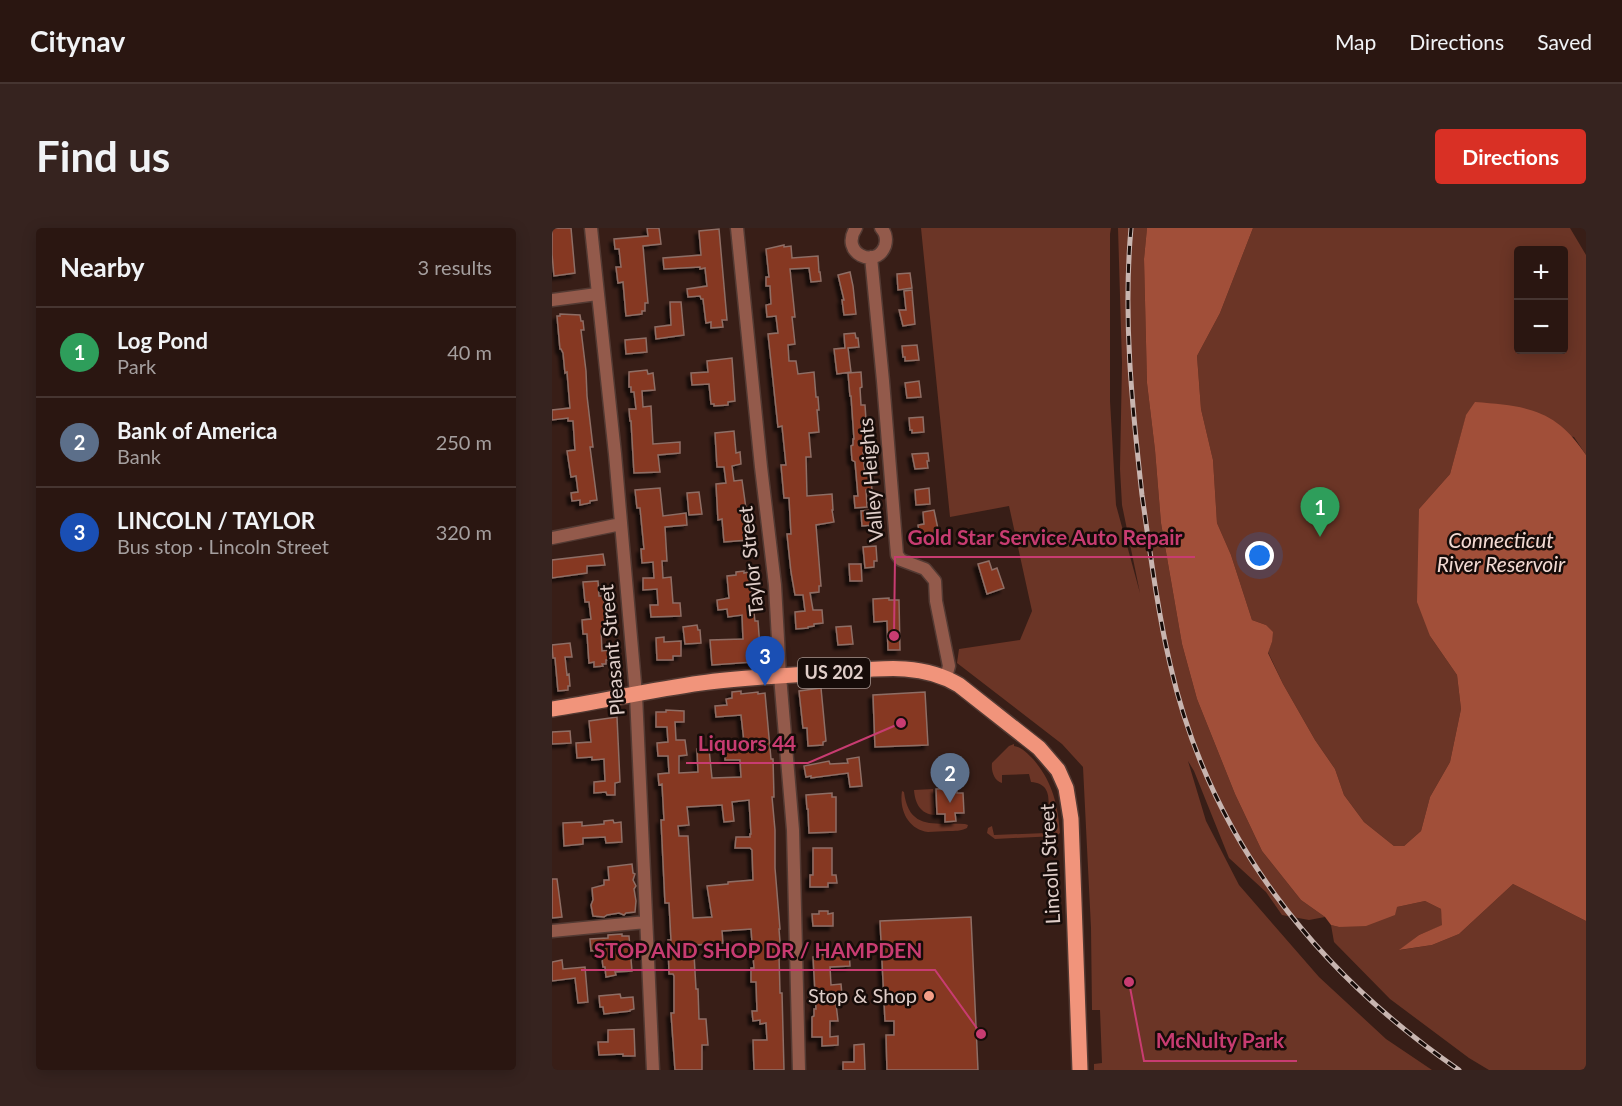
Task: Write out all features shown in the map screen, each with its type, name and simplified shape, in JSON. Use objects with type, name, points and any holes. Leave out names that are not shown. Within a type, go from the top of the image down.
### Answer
[{"type":"main road","name":"Lincoln Street","points":[[552,709],[704,682],[874,669],[933,672],[959,685],[1039,748],[1058,770],[1066,788],[1071,819],[1080,1070]]},
{"type":"street","name":"Pleasant Street","points":[[591,228],[636,694],[653,1070]]},
{"type":"street","name":"Taylor Street","points":[[737,228],[775,585],[793,830],[799,1070]]},
{"type":"street","points":[[856,228],[852,234],[852,246],[860,255],[871,257],[876,256],[884,248],[886,237],[881,228]]},
{"type":"street","name":"Valley Heights","points":[[871,257],[897,555],[901,560],[926,569],[934,581],[949,666],[946,677]]},
{"type":"street","points":[[552,300],[597,294]]},
{"type":"street","points":[[552,538],[621,524]]},
{"type":"street","points":[[552,931],[646,922]]},
{"type":"shaded area","points":[[921,228],[1111,228],[1110,401],[1116,505],[1140,593],[1122,505],[1120,469],[1122,363],[1118,228],[1147,228],[1144,259],[1147,383],[1161,523],[1182,644],[1197,699],[1235,794],[1262,851],[1301,900],[1325,917],[1309,920],[1282,915],[1266,892],[1229,858],[1188,761],[1206,821],[1239,885],[1319,977],[1386,1039],[1432,1070],[1094,1070],[1094,1064],[1102,1063],[1100,1010],[1092,1010],[1091,928],[1083,767],[1062,744],[957,663],[959,649],[1020,640],[1032,611],[1009,506],[950,517]]},
{"type":"shaded area","points":[[1253,228],[1570,228],[1586,255],[1586,455],[1574,437],[1466,416],[1450,474],[1419,509],[1430,636],[1457,675],[1461,709],[1450,762],[1430,797],[1421,831],[1404,846],[1394,846],[1364,822],[1344,795],[1335,769],[1315,740],[1283,684],[1268,652],[1272,642],[1266,625],[1252,620],[1231,555],[1217,523],[1213,460],[1201,409],[1197,356],[1220,313]]},
{"type":"shaded area","points":[[1014,744],[1040,767],[1049,784],[1056,803],[1059,822],[1060,833],[1056,836],[995,839],[987,833],[988,828],[992,826],[994,835],[1046,833],[1049,801],[1045,788],[1031,782],[1029,774],[1002,775],[1002,783],[994,775],[992,763]]},
{"type":"shaded area","points":[[933,789],[935,815],[919,807],[914,790]]},
{"type":"shaded area","points":[[902,791],[912,814],[918,819],[935,824],[965,824],[968,825],[967,828],[958,831],[928,832],[915,827],[906,818],[902,805]]},
{"type":"shaded area","points":[[1513,884],[1586,921],[1586,1070],[1489,1070],[1469,1058],[1390,999],[1334,942],[1331,925],[1339,927],[1397,907],[1425,901],[1441,909],[1443,925],[1419,935],[1400,950],[1432,945],[1459,934]]},
{"type":"water","name":"Connecticut River Reservoir","points":[[1147,228],[1253,228],[1220,313],[1197,356],[1201,409],[1213,460],[1217,523],[1231,555],[1252,620],[1266,625],[1273,632],[1268,653],[1283,684],[1315,740],[1335,769],[1344,795],[1364,822],[1394,846],[1404,846],[1421,831],[1430,797],[1450,762],[1461,709],[1457,675],[1430,636],[1417,602],[1419,509],[1450,474],[1466,415],[1475,402],[1525,408],[1539,413],[1563,428],[1586,455],[1586,921],[1513,884],[1459,934],[1432,945],[1399,950],[1419,935],[1442,925],[1441,909],[1425,901],[1397,907],[1395,915],[1366,926],[1331,925],[1325,917],[1301,900],[1262,851],[1235,794],[1197,699],[1182,644],[1161,523],[1147,383],[1144,259]]},
{"type":"building","points":[[552,228],[571,228],[575,273],[554,276]]},
{"type":"building","points":[[647,228],[659,228],[661,244],[643,246],[648,303],[645,303],[645,311],[642,311],[642,314],[626,316],[623,282],[618,283],[616,267],[621,267],[619,249],[615,249],[614,239],[648,236]]},
{"type":"building","points":[[719,229],[727,320],[722,320],[723,327],[711,328],[711,322],[706,323],[703,299],[700,296],[688,297],[687,289],[707,286],[705,268],[664,269],[663,258],[701,255],[699,231]]},
{"type":"building","points":[[784,245],[784,247],[791,246],[792,258],[818,256],[821,281],[811,282],[809,268],[790,269],[795,344],[788,345],[789,361],[796,361],[798,374],[814,372],[816,397],[818,397],[819,432],[809,433],[811,457],[806,457],[807,496],[832,494],[834,522],[816,525],[821,586],[819,586],[819,592],[810,593],[813,610],[822,610],[823,623],[796,629],[795,612],[805,611],[803,595],[795,595],[791,572],[787,534],[791,534],[789,498],[784,498],[781,465],[786,465],[782,426],[778,427],[768,334],[778,333],[776,316],[767,317],[766,305],[771,304],[770,286],[766,286],[766,277],[769,277],[766,249]]},
{"type":"building","points":[[850,272],[856,314],[844,315],[842,300],[844,300],[838,275]]},
{"type":"building","points":[[910,273],[912,288],[898,290],[897,274]]},
{"type":"building","points":[[912,290],[915,324],[903,326],[899,310],[906,310],[904,291]]},
{"type":"building","points":[[670,302],[681,302],[684,335],[656,339],[655,327],[671,325]]},
{"type":"building","points":[[560,314],[580,315],[584,330],[581,330],[593,447],[590,447],[597,500],[580,505],[580,500],[572,501],[571,493],[578,492],[576,476],[571,477],[567,451],[575,450],[573,421],[568,421],[568,418],[552,420],[552,410],[570,408],[567,372],[565,373],[563,353],[560,349],[557,316]]},
{"type":"building","points":[[855,333],[859,347],[848,348],[851,372],[837,374],[834,349],[845,348],[844,334]]},
{"type":"building","points":[[646,338],[647,352],[626,354],[625,340]]},
{"type":"building","points":[[917,345],[919,360],[905,361],[902,346]]},
{"type":"building","points":[[732,358],[735,401],[728,402],[728,405],[714,406],[711,404],[709,384],[692,385],[691,373],[708,372],[707,361]]},
{"type":"building","points":[[647,370],[648,374],[653,373],[655,390],[642,391],[643,407],[651,406],[653,444],[680,442],[680,453],[658,455],[660,472],[634,473],[629,409],[636,409],[634,392],[631,392],[631,387],[629,387],[629,372]]},
{"type":"building","points":[[861,372],[861,405],[865,405],[866,420],[862,420],[864,438],[869,452],[863,453],[865,475],[868,475],[869,481],[871,480],[872,490],[866,490],[867,507],[855,508],[854,496],[858,496],[855,462],[852,460],[851,446],[854,439],[848,373]]},
{"type":"building","points":[[919,381],[921,397],[907,398],[905,383]]},
{"type":"building","points":[[923,417],[924,432],[912,433],[909,418]]},
{"type":"building","points":[[734,431],[736,453],[740,452],[741,464],[732,466],[734,481],[742,480],[750,537],[747,538],[748,540],[724,542],[722,519],[718,520],[716,484],[726,483],[724,467],[717,467],[715,433]]},
{"type":"building","points":[[928,453],[928,468],[915,469],[912,454]]},
{"type":"building","points":[[660,488],[663,516],[686,513],[687,525],[665,527],[667,561],[662,561],[663,578],[671,577],[673,603],[680,603],[681,616],[651,617],[650,605],[658,605],[657,589],[643,590],[643,578],[654,578],[653,562],[642,563],[641,549],[644,549],[640,508],[637,508],[635,490]]},
{"type":"building","points":[[929,488],[930,504],[916,505],[915,490]]},
{"type":"building","points":[[699,492],[702,514],[689,515],[687,493]]},
{"type":"building","points":[[873,510],[875,525],[862,526],[861,511]]},
{"type":"building","points":[[934,510],[938,529],[934,530],[935,538],[922,539],[918,525],[924,524],[923,512]]},
{"type":"building","points":[[876,546],[877,561],[874,561],[874,567],[865,568],[863,547]]},
{"type":"building","points":[[603,554],[605,565],[587,566],[587,573],[552,578],[552,560]]},
{"type":"building","points":[[989,561],[992,570],[997,568],[1004,588],[987,594],[978,564]]},
{"type":"building","points":[[849,564],[861,564],[862,581],[850,581]]},
{"type":"building","points":[[744,571],[744,573],[749,572],[763,661],[753,664],[753,662],[712,665],[710,640],[743,639],[742,615],[728,617],[727,609],[718,610],[717,600],[729,598],[727,576]]},
{"type":"building","points":[[598,581],[599,596],[604,596],[605,616],[609,616],[610,630],[601,631],[602,651],[609,650],[610,660],[606,660],[603,666],[594,667],[594,662],[589,663],[587,634],[583,634],[582,620],[591,619],[589,602],[585,602],[583,582]]},
{"type":"building","points":[[889,598],[889,600],[899,600],[900,650],[888,650],[887,621],[874,622],[873,599]]},
{"type":"building","points":[[697,625],[700,630],[701,643],[685,644],[683,627]]},
{"type":"building","points":[[851,626],[853,644],[838,645],[836,627]]},
{"type":"building","points":[[664,637],[664,642],[681,641],[681,656],[673,656],[673,660],[657,660],[656,638]]},
{"type":"building","points":[[570,643],[572,657],[565,657],[570,686],[568,690],[558,691],[552,645]]},
{"type":"building","points":[[821,688],[826,741],[823,745],[808,746],[807,728],[803,728],[799,691]]},
{"type":"building","points":[[732,692],[765,693],[771,759],[773,759],[774,797],[772,797],[780,929],[780,993],[782,993],[784,1070],[754,1070],[753,1040],[767,1040],[766,1023],[760,1024],[760,1020],[753,1021],[752,1011],[757,1011],[756,982],[751,982],[751,968],[754,968],[751,929],[722,931],[723,943],[697,945],[698,953],[694,954],[699,1019],[706,1019],[708,1045],[702,1045],[702,1070],[675,1070],[671,1013],[674,1013],[674,976],[669,974],[668,940],[671,940],[669,903],[665,903],[661,820],[664,820],[662,784],[659,785],[658,774],[669,773],[668,756],[658,756],[657,743],[668,742],[667,727],[656,727],[656,712],[684,711],[684,722],[675,722],[676,740],[685,740],[687,755],[679,756],[679,773],[698,772],[697,749],[709,749],[712,778],[741,777],[740,760],[725,760],[725,751],[745,751],[741,715],[716,717],[715,706],[727,705],[726,699],[732,698]],"holes":[[[749,800],[750,837],[736,837],[735,848],[752,850],[753,880],[707,886],[712,917],[693,918],[688,836],[679,836],[678,826],[689,825],[687,807],[722,805],[724,822],[734,821],[732,802]]]},
{"type":"building","points":[[925,692],[928,745],[875,747],[873,695]]},
{"type":"building","points":[[617,717],[620,782],[615,783],[615,795],[607,795],[606,792],[594,793],[594,782],[605,781],[604,759],[577,758],[576,743],[591,742],[589,721]]},
{"type":"building","points":[[570,731],[571,743],[552,744],[552,732]]},
{"type":"building","points":[[859,757],[862,786],[850,787],[848,773],[806,777],[804,766],[829,761],[830,764],[848,763],[847,759]]},
{"type":"building","points":[[957,788],[957,793],[963,793],[964,813],[955,813],[956,821],[945,822],[945,814],[937,814],[936,789]]},
{"type":"building","points":[[832,793],[832,797],[836,797],[836,832],[809,833],[806,795]]},
{"type":"building","points":[[613,820],[614,823],[621,822],[622,842],[606,843],[605,837],[583,838],[583,844],[564,846],[563,823],[582,822],[582,826],[604,824],[604,821]]},
{"type":"building","points":[[813,848],[832,848],[832,875],[836,875],[837,883],[828,883],[828,887],[810,887],[810,875],[813,875]]},
{"type":"building","points":[[632,864],[635,874],[633,880],[636,886],[634,889],[635,912],[604,917],[593,916],[592,888],[604,885],[604,880],[609,880],[608,867]]},
{"type":"building","points":[[552,879],[557,879],[562,917],[552,918]]},
{"type":"building","points":[[819,911],[833,913],[833,926],[813,926],[812,914],[819,914]]},
{"type":"building","name":"Stop & Shop","points":[[971,917],[978,1070],[887,1070],[886,1035],[894,1035],[894,1021],[885,1021],[880,921]]},
{"type":"building","points":[[622,934],[622,936],[629,936],[632,971],[615,972],[616,975],[606,977],[601,950],[591,951],[590,939]]},
{"type":"building","points":[[849,951],[850,966],[830,967],[831,985],[841,984],[842,995],[835,995],[838,1021],[830,1021],[830,1037],[838,1036],[838,1045],[822,1046],[822,1037],[812,1037],[812,1017],[816,1009],[813,957]]},
{"type":"building","points":[[562,960],[563,969],[585,967],[588,1002],[578,1003],[575,978],[552,981],[552,962]]},
{"type":"building","points":[[620,994],[621,998],[633,997],[634,1009],[604,1014],[603,1007],[600,1007],[599,996]]},
{"type":"building","points":[[634,1029],[635,1056],[599,1055],[598,1042],[608,1042],[608,1030]]},
{"type":"building","points":[[864,1044],[865,1070],[843,1070],[843,1062],[854,1062],[854,1045]]},
{"type":"railway","points":[[1131,228],[1128,328],[1142,495],[1165,643],[1188,727],[1211,786],[1241,842],[1275,895],[1315,944],[1359,989],[1407,1031],[1459,1070]]},
{"type":"place","name":"Log Pond","points":[[1320,537]]},
{"type":"place","name":"Gold Star Service Auto Repair","points":[[894,636]]},
{"type":"place","name":"LINCOLN / TAYLOR","points":[[765,686]]},
{"type":"place","name":"Liquors 44","points":[[901,723]]},
{"type":"place","name":"Bank of America","points":[[950,803]]},
{"type":"place","name":"McNulty Park","points":[[1129,982]]},
{"type":"place","name":"Stop & Shop","points":[[929,996]]},
{"type":"place","name":"STOP AND SHOP DR / HAMPDEN","points":[[981,1034]]}]
